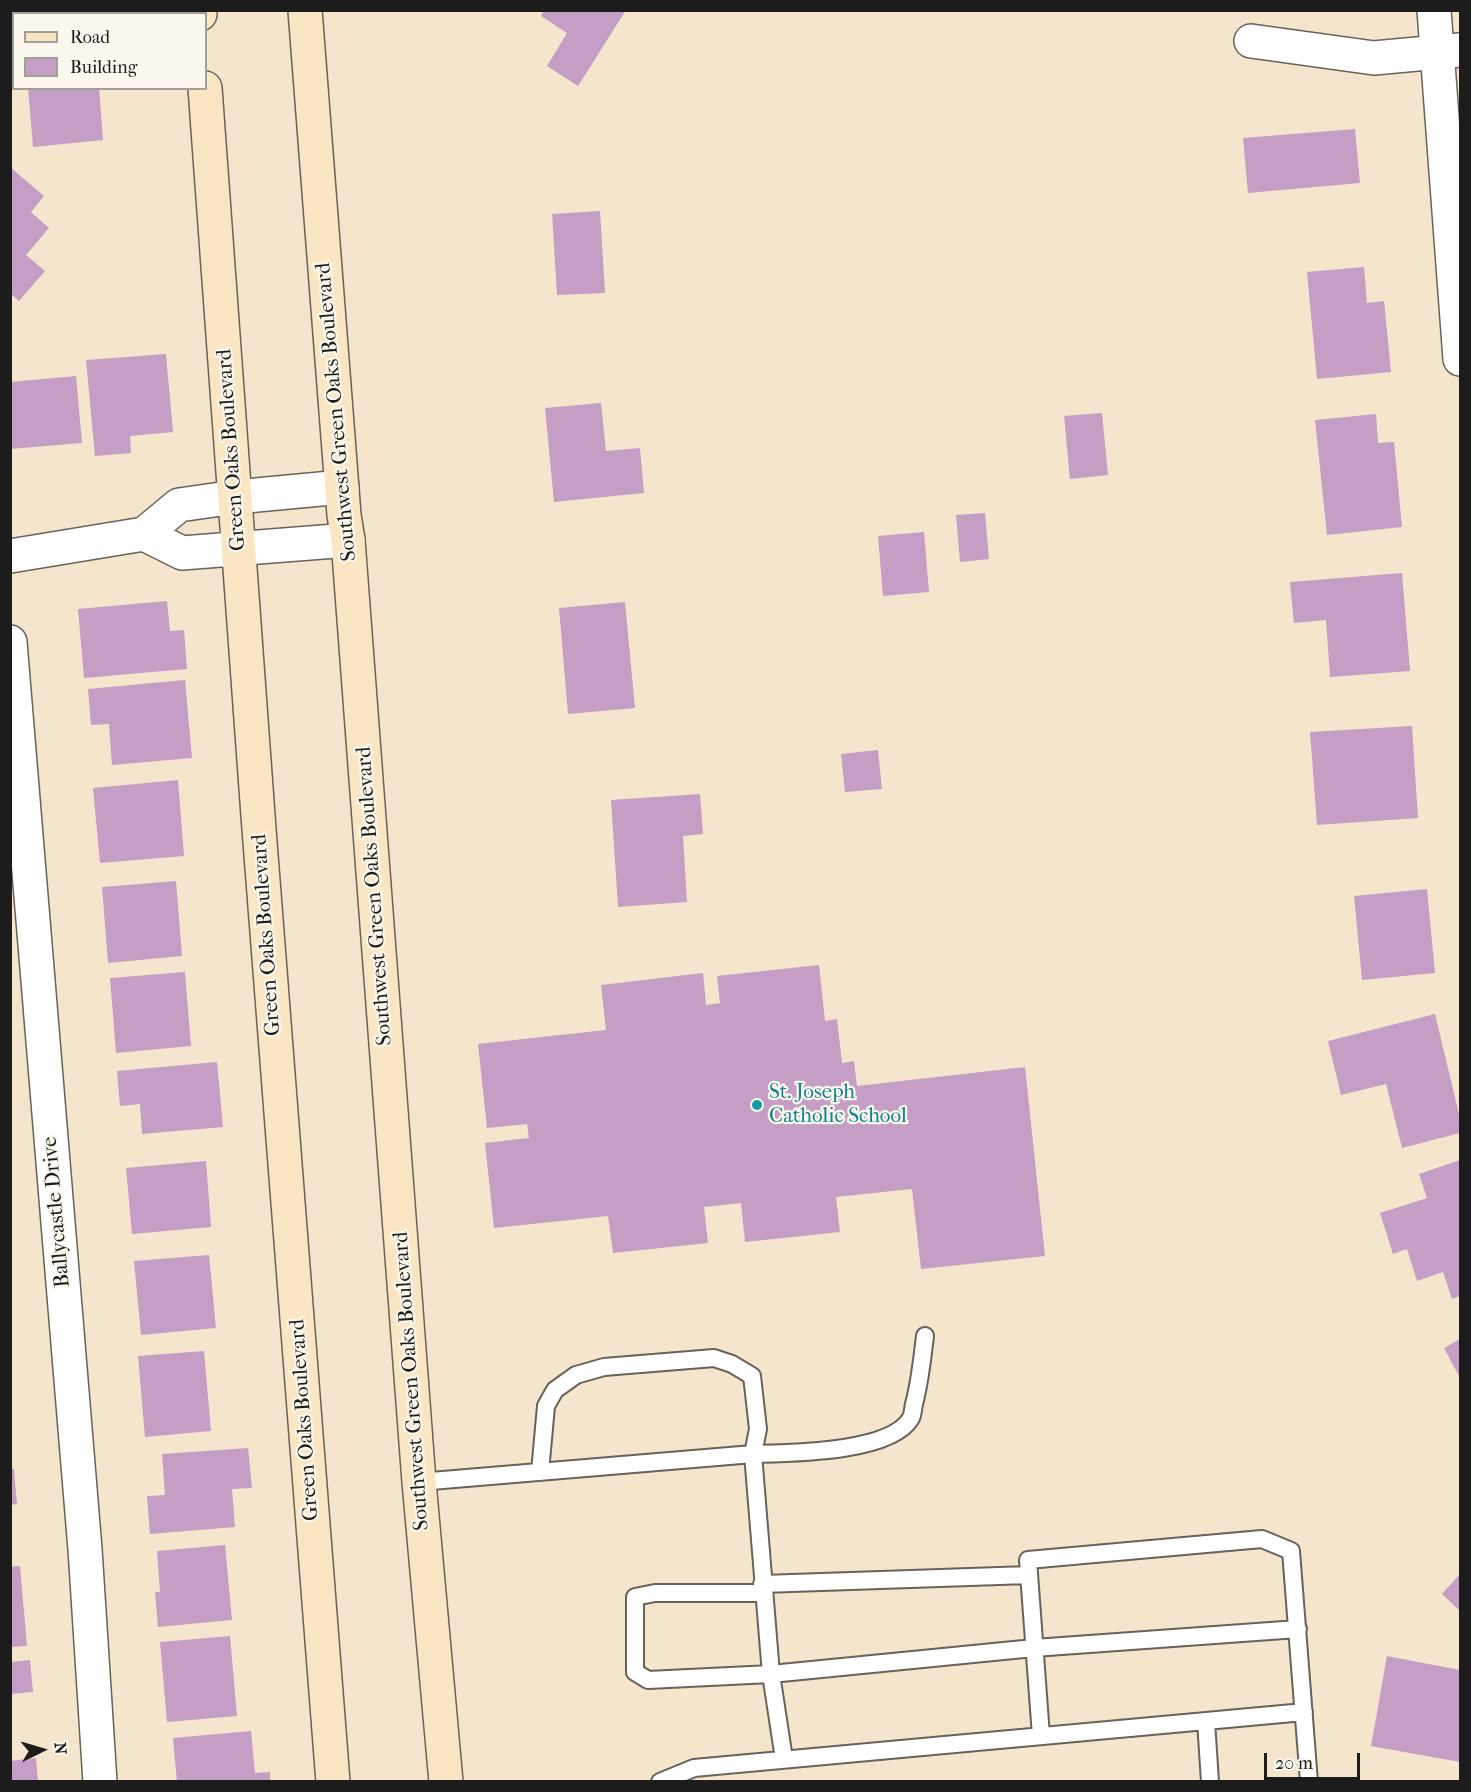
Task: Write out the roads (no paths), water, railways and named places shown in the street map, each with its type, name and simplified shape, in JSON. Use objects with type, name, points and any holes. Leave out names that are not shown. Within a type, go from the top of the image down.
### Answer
[{"type":"main road","name":"Southwest Green Oaks Boulevard","points":[[305,10],[348,540],[419,1482],[446,1782]]},
{"type":"main road","name":"Green Oaks Boulevard","points":[[205,90],[262,877],[333,1782]]},
{"type":"street","points":[[1434,10],[1449,50],[1461,359]]},
{"type":"street","points":[[1251,41],[1374,58],[1449,50]]},
{"type":"street","points":[[10,556],[144,534],[179,505],[235,497],[342,487]]},
{"type":"street","points":[[144,534],[182,553],[348,540]]},
{"type":"street","name":"Ballycastle Drive","points":[[10,642],[84,1537],[100,1782]]},
{"type":"lane","points":[[419,1482],[753,1454],[807,1452],[873,1443],[897,1431],[910,1418],[921,1381],[925,1336]]},
{"type":"lane","points":[[540,1472],[546,1406],[555,1390],[576,1375],[604,1367],[714,1358],[732,1364],[752,1376],[758,1429],[753,1454],[763,1588],[771,1674],[784,1759]]},
{"type":"lane","points":[[1041,1736],[1028,1560],[1262,1539],[1291,1551],[1309,1782]]},
{"type":"lane","points":[[1029,1575],[655,1593],[635,1597],[635,1672],[648,1680],[771,1674],[1034,1648],[1298,1629]]},
{"type":"lane","points":[[660,1782],[694,1768],[1304,1712]]},
{"type":"lane","points":[[1206,1721],[1210,1782]]},
{"type":"place","name":"St. Joseph Catholic School","points":[[757,1105]]}]
